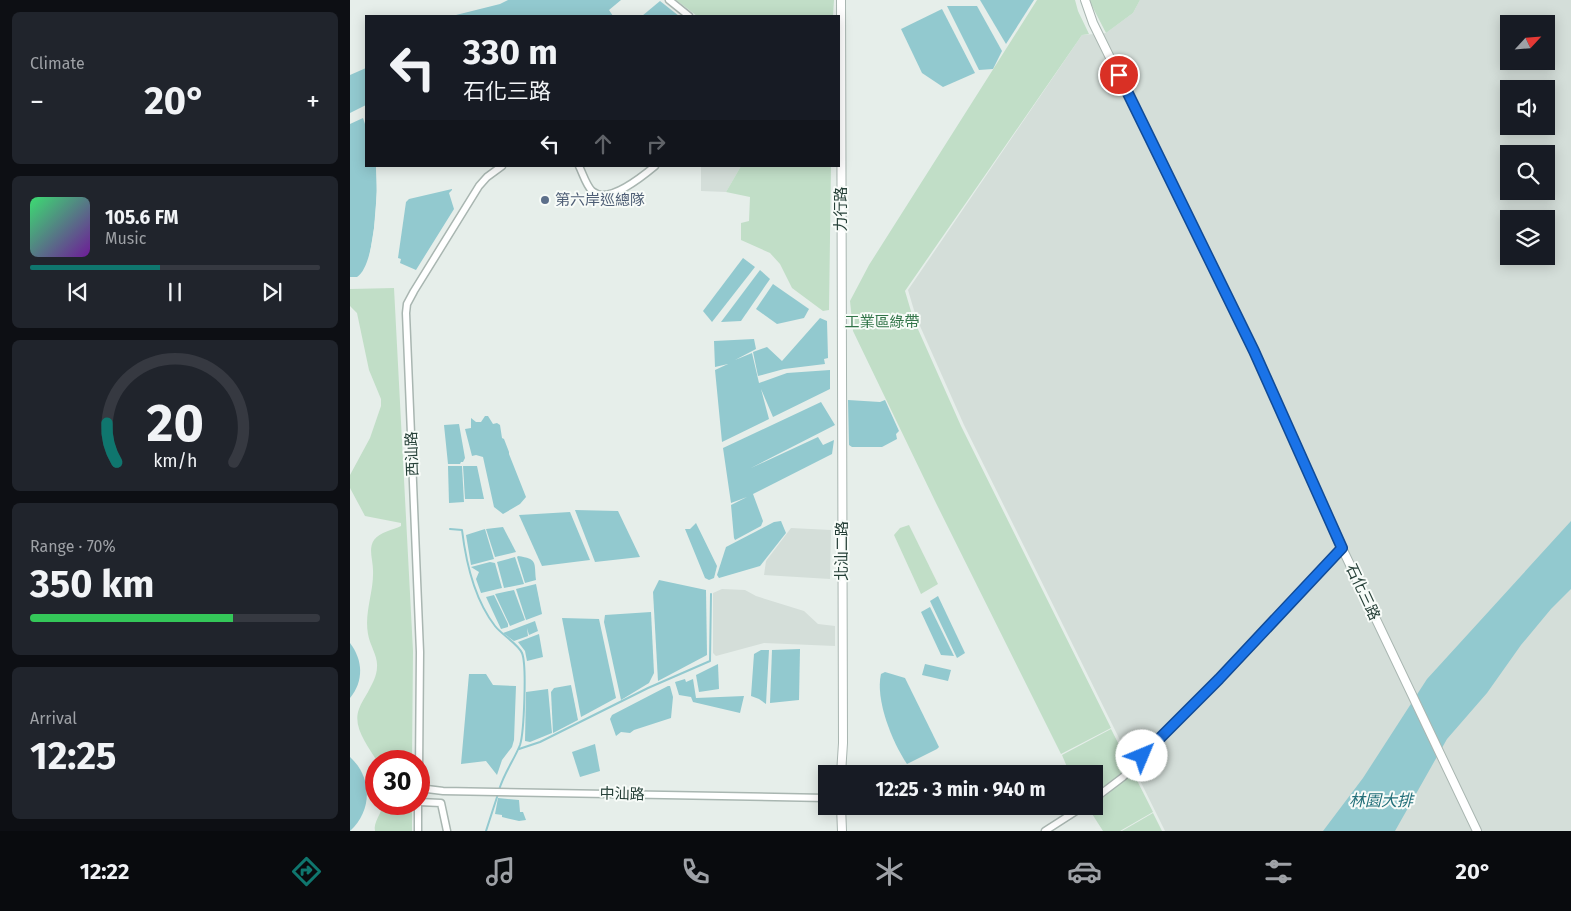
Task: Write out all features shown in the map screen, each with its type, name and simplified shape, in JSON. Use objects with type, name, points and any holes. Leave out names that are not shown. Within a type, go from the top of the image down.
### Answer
[{"type":"street","points":[[669,0],[689,15]]},
{"type":"street","name":"力行路","points":[[840,0],[841,328]]},
{"type":"street","name":"石化三路","points":[[1085,0],[1093,23],[1254,351],[1342,548],[1477,831]]},
{"type":"street","name":"西汕路","points":[[419,750],[420,643],[407,304],[479,186],[501,167]]},
{"type":"street","points":[[579,167],[594,193],[603,195],[614,193],[626,187],[654,167]]},
{"type":"street","name":"北汕二路","points":[[841,328],[842,765]]},
{"type":"street","points":[[1103,792],[1122,777],[1219,679],[1342,548]]},
{"type":"street","name":"中汕路","points":[[430,789],[818,798]]},
{"type":"street","points":[[442,791],[441,803],[447,831]]},
{"type":"street","points":[[430,803],[441,803]]},
{"type":"street","points":[[418,815],[418,831]]},
{"type":"street","points":[[841,815],[842,831]]},
{"type":"street","points":[[1044,831],[1070,815]]},
{"type":"shaded area","points":[[1140,0],[1571,0],[1571,831],[1165,831],[964,425],[916,317],[908,290],[1082,35],[1106,33],[1133,13]]},
{"type":"shaded area","points":[[701,167],[740,167],[726,192],[701,191]]},
{"type":"shaded area","points":[[791,528],[831,530],[830,579],[764,575],[766,561]]},
{"type":"shaded area","points":[[722,589],[745,590],[756,596],[804,611],[818,624],[835,626],[835,646],[764,643],[716,656],[713,653],[713,593]]},
{"type":"green space","points":[[676,0],[834,0],[833,15],[696,15]]},
{"type":"green space","name":"工業區綠帶","points":[[1037,0],[1075,0],[1089,34],[1082,35],[905,291],[913,318],[961,426],[1111,728],[1061,754],[853,331],[850,301],[869,265]]},
{"type":"green space","points":[[1089,0],[1140,0],[1133,13],[1106,33]]},
{"type":"green space","points":[[740,167],[831,167],[829,310],[823,311],[792,288],[780,264],[770,253],[741,240],[741,223],[749,221],[750,197],[726,192]]},
{"type":"green space","points":[[394,288],[413,651],[412,750],[370,750],[359,729],[357,716],[362,702],[373,683],[377,670],[377,663],[367,626],[373,578],[371,547],[377,537],[401,526],[401,523],[365,516],[350,488],[350,475],[370,438],[381,406],[381,399],[369,370],[357,313],[350,306],[350,289]]},
{"type":"green space","points":[[909,525],[938,584],[921,594],[894,535],[900,528]]},
{"type":"green space","points":[[1111,729],[1153,812],[1120,831],[1103,831],[1093,815],[1103,815],[1103,765],[1066,765],[1062,755]]},
{"type":"green space","points":[[1153,813],[1162,831],[1122,831]]},
{"type":"green space","points":[[379,815],[412,815],[412,831],[375,831],[375,824]]},
{"type":"water","points":[[508,0],[621,0],[609,10],[612,15],[456,15],[500,4]]},
{"type":"water","points":[[980,0],[1034,0],[1006,44]]},
{"type":"water","points":[[660,1],[678,15],[643,15]]},
{"type":"water","points":[[947,6],[977,6],[1002,51],[993,69],[979,70]]},
{"type":"water","points":[[942,9],[975,73],[943,87],[922,73],[901,29]]},
{"type":"water","points":[[365,68],[365,106],[350,113],[350,75]]},
{"type":"water","points":[[363,118],[365,124],[365,167],[376,167],[377,192],[372,243],[363,270],[357,277],[350,277],[350,124]]},
{"type":"water","points":[[452,189],[449,193],[454,209],[416,270],[400,263],[401,259],[398,258],[406,202],[409,199]]},
{"type":"water","points":[[743,258],[755,267],[712,322],[703,311]]},
{"type":"water","points":[[760,270],[770,279],[741,321],[721,322]]},
{"type":"water","points":[[773,284],[809,309],[804,318],[777,324],[756,309]]},
{"type":"water","points":[[820,318],[827,321],[828,358],[824,359],[825,364],[784,369],[758,376],[753,352],[767,347],[782,361]]},
{"type":"water","points":[[754,339],[756,349],[735,360],[752,353],[759,383],[787,373],[830,370],[830,389],[773,417],[761,389],[769,419],[722,442],[715,370],[728,364],[715,367],[714,341]]},
{"type":"water","points":[[848,400],[880,402],[885,400],[899,431],[896,434],[897,439],[882,447],[852,447],[849,445]]},
{"type":"water","points":[[821,402],[835,425],[751,468],[818,437],[823,445],[834,440],[832,454],[753,494],[763,521],[761,526],[735,540],[731,505],[747,497],[731,503],[723,448]]},
{"type":"water","points":[[485,416],[488,416],[493,424],[497,423],[500,425],[502,438],[526,497],[520,504],[503,514],[494,507],[483,457],[472,456],[465,429],[471,428],[471,418],[476,422],[481,422]]},
{"type":"water","points":[[459,424],[465,458],[460,464],[448,464],[444,425]]},
{"type":"water","points":[[448,466],[462,466],[464,502],[449,503]]},
{"type":"water","points":[[463,466],[477,466],[484,499],[465,499]]},
{"type":"water","points":[[575,510],[618,511],[640,557],[595,562]]},
{"type":"water","points":[[570,512],[590,560],[542,566],[519,515]]},
{"type":"water","points":[[781,521],[786,533],[760,566],[719,578],[717,575],[726,547],[774,522]]},
{"type":"water","name":"林園大排","points":[[1571,521],[1571,589],[1551,609],[1521,645],[1487,693],[1447,739],[1395,831],[1323,831],[1363,778],[1427,679]]},
{"type":"water","points":[[696,523],[717,566],[714,578],[709,580],[705,578],[685,529],[690,529]]},
{"type":"water","points":[[503,527],[516,552],[495,557],[486,529]]},
{"type":"water","points":[[485,529],[494,559],[471,565],[466,535]]},
{"type":"water","points":[[518,556],[529,558],[534,562],[536,580],[525,583]]},
{"type":"water","points":[[515,557],[524,584],[504,588],[497,562]]},
{"type":"water","points":[[490,562],[495,563],[502,588],[481,593],[476,579],[479,572],[471,567]]},
{"type":"water","points":[[659,580],[706,590],[707,655],[658,681],[653,592]]},
{"type":"water","points":[[536,584],[542,614],[526,620],[516,589]]},
{"type":"water","points":[[514,590],[525,620],[510,626],[495,594]]},
{"type":"water","points":[[494,595],[508,627],[501,629],[486,597]]},
{"type":"water","points":[[938,596],[965,653],[957,658],[930,601]]},
{"type":"water","points":[[930,607],[954,656],[941,655],[921,612]]},
{"type":"water","points":[[651,612],[654,673],[649,683],[621,700],[604,622],[605,615]]},
{"type":"water","points":[[562,618],[599,619],[616,698],[581,717]]},
{"type":"water","points":[[535,621],[538,631],[529,635],[527,628],[528,636],[514,641],[503,633]]},
{"type":"water","points":[[539,634],[543,657],[527,661],[525,651],[518,642]]},
{"type":"water","points":[[350,643],[359,663],[360,678],[350,698]]},
{"type":"water","points":[[800,649],[799,700],[770,703],[772,650]]},
{"type":"water","points":[[761,650],[769,650],[766,704],[751,696],[754,654]]},
{"type":"water","points":[[718,664],[719,689],[699,692],[696,675]]},
{"type":"water","points":[[925,664],[951,670],[948,681],[922,675]]},
{"type":"water","points":[[885,672],[905,678],[939,747],[907,764],[901,755],[886,720],[880,696],[881,674]]},
{"type":"water","points":[[469,674],[486,674],[493,685],[516,686],[514,740],[512,747],[502,760],[497,775],[486,761],[461,764]]},
{"type":"water","points":[[685,679],[686,682],[693,679],[696,698],[744,696],[740,713],[693,702],[691,697],[679,695],[675,682]]},
{"type":"water","points":[[571,685],[578,720],[553,733],[551,692],[554,688]]},
{"type":"water","points":[[670,686],[673,697],[671,718],[630,733],[621,732],[616,736],[610,719],[612,715]]},
{"type":"water","points":[[548,689],[552,733],[530,742],[525,741],[526,692]]},
{"type":"water","points":[[595,744],[600,771],[580,777],[572,752]]},
{"type":"water","points":[[350,757],[363,774],[365,781],[365,807],[358,823],[350,831]]},
{"type":"water","points":[[498,798],[519,800],[520,812],[523,812],[526,820],[519,821],[495,814]]},
{"type":"pier","points":[[376,167],[379,167],[380,191],[377,228],[371,259],[369,259],[374,228],[377,191]]},
{"type":"waterway","points":[[450,529],[462,530],[466,555],[476,592],[495,626],[520,650],[524,660],[523,727],[520,745],[499,790]]},
{"type":"waterway","points":[[519,749],[540,742],[648,688],[710,661],[711,594]]},
{"type":"waterway","points":[[486,831],[498,794]]},
{"type":"place","name":"第六岸巡總隊","points":[[545,200]]},
{"type":"route","points":[[1119,75],[1254,351],[1342,548],[1219,679],[1142,756]]}]
